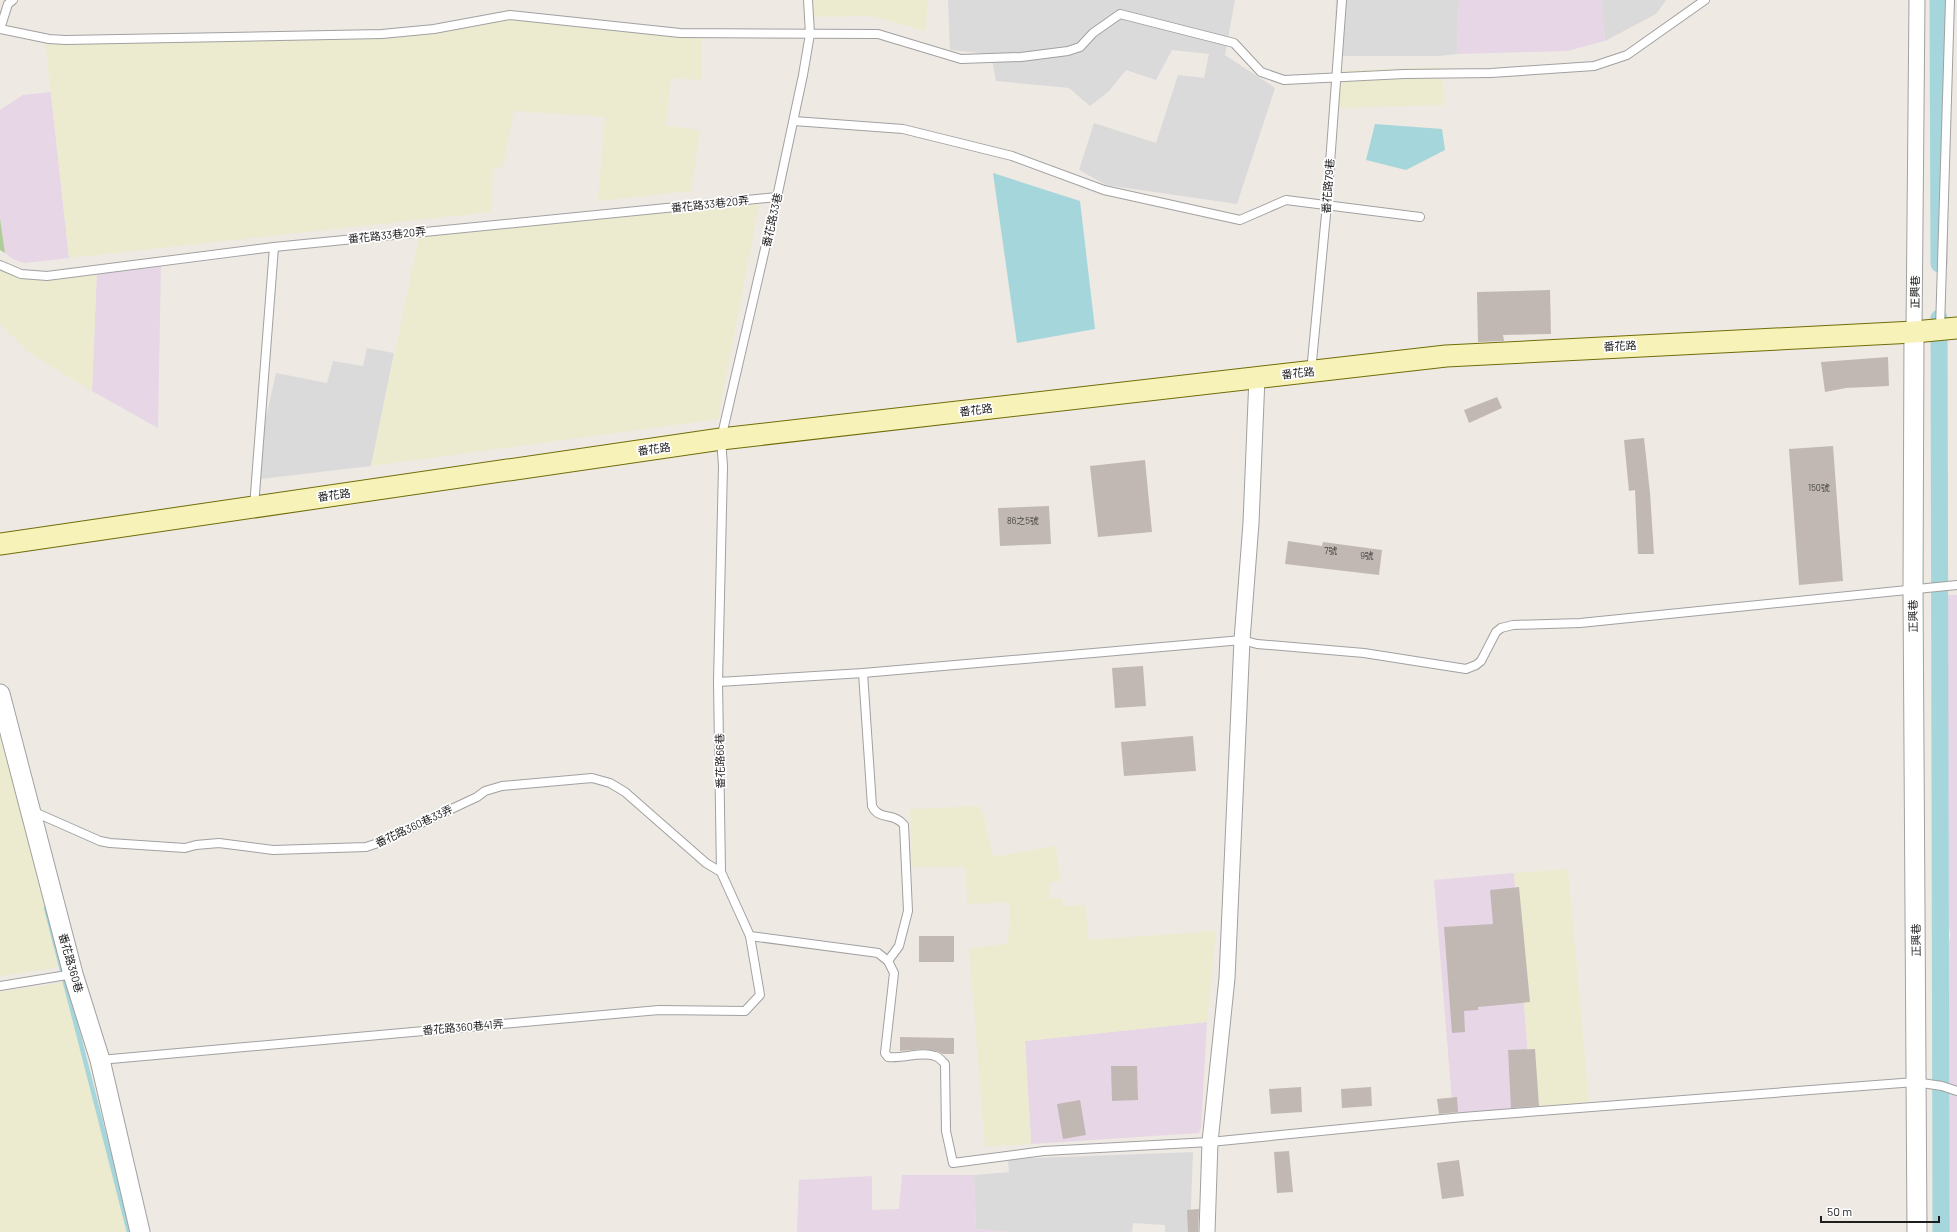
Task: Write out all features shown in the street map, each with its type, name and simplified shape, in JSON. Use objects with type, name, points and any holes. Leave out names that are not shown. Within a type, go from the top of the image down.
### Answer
[{"type":"main road","name":"番花路","points":[[0,544],[721,439],[1446,356],[1914,332],[1948,328]]},
{"type":"street","name":"正興巷","points":[[1917,0],[1913,591],[1918,1082],[1917,1232]]},
{"type":"street","points":[[1207,1232],[1210,1142],[1227,978],[1242,640],[1251,523],[1257,377]]},
{"type":"street","name":"番花路360巷","points":[[0,694],[73,974],[100,1060],[140,1232]]},
{"type":"lane","points":[[13,0],[8,4],[0,29],[65,40],[382,34],[434,29],[510,15],[680,33],[878,34],[960,59],[1021,57],[1068,51],[1080,47],[1093,33],[1120,14],[1234,43],[1261,72],[1284,80],[1404,74],[1491,72],[1594,66],[1627,55],[1705,0]]},
{"type":"lane","name":"番花路33巷","points":[[721,439],[778,197],[794,121],[810,34],[808,0]]},
{"type":"lane","name":"番花路79巷","points":[[1311,372],[1327,204],[1342,0]]},
{"type":"lane","points":[[1948,328],[1950,0]]},
{"type":"lane","points":[[794,121],[903,129],[1012,156],[1104,190],[1240,220],[1286,200],[1420,217]]},
{"type":"lane","name":"番花路33巷20弄","points":[[0,265],[21,274],[47,276],[274,247],[778,197]]},
{"type":"lane","points":[[254,507],[274,247]]},
{"type":"lane","name":"番花路66巷","points":[[721,439],[723,466],[718,682],[721,872],[750,936]]},
{"type":"lane","points":[[718,682],[863,673],[1242,640],[1257,644],[1364,653],[1466,669],[1471,668],[1481,661],[1485,656],[1492,637],[1496,632],[1501,628],[1513,624],[1580,623],[1913,591],[1957,585]]},
{"type":"lane","points":[[863,673],[872,806],[880,815],[896,818],[904,825],[908,911],[899,946],[888,961]]},
{"type":"lane","name":"番花路360巷33弄","points":[[30,810],[100,841],[110,843],[185,848],[202,844],[219,844],[273,850],[358,848],[381,842],[477,797],[485,791],[502,786],[592,778],[610,783],[625,792],[706,863],[721,872]]},
{"type":"lane","points":[[750,936],[878,953],[888,961],[894,973],[885,1053],[888,1056],[895,1058],[920,1055],[936,1056],[945,1064],[946,1131],[953,1163],[1044,1152],[1210,1142],[1470,1116],[1918,1082],[1942,1086],[1957,1091]]},
{"type":"lane","name":"番花路360巷41弄","points":[[100,1060],[659,1010],[745,1011],[760,995],[750,936]]},
{"type":"lane","points":[[0,986],[73,974]]},
{"type":"shaded area","points":[[948,0],[1235,0],[1225,55],[1275,88],[1237,204],[1106,185],[1079,170],[1094,123],[1156,143],[1178,75],[1204,78],[1209,54],[1172,50],[1156,80],[1126,70],[1109,91],[1090,106],[1069,88],[996,81],[991,54],[950,50]]},
{"type":"shaded area","points":[[1336,0],[1459,0],[1457,54],[1439,56],[1334,56]]},
{"type":"shaded area","points":[[1459,0],[1601,0],[1605,41],[1567,51],[1457,54]]},
{"type":"shaded area","points":[[1601,0],[1666,0],[1656,14],[1605,41]]},
{"type":"shaded area","points":[[51,92],[69,258],[24,263],[13,259],[5,253],[0,218],[0,110],[23,95]]},
{"type":"shaded area","points":[[161,260],[158,428],[92,391],[97,267]]},
{"type":"shaded area","points":[[367,348],[394,353],[371,466],[252,480],[276,373],[327,383],[333,361],[363,366]]},
{"type":"shaded area","points":[[1940,595],[1957,595],[1957,1232],[1938,1232],[1941,971],[1951,935],[1937,893]]},
{"type":"shaded area","points":[[1514,873],[1532,1108],[1453,1113],[1434,880]]},
{"type":"shaded area","points":[[1207,1022],[1201,1128],[1199,1133],[1031,1144],[1025,1041]]},
{"type":"shaded area","points":[[1193,1152],[1190,1232],[1165,1232],[1165,1225],[1133,1223],[1132,1232],[1007,1232],[976,1229],[974,1175],[1009,1172],[1008,1159]]},
{"type":"shaded area","points":[[902,1175],[974,1175],[976,1229],[1007,1232],[797,1232],[799,1180],[872,1176],[872,1210],[899,1209]]},
{"type":"green space","points":[[808,0],[928,0],[925,31],[872,16],[811,17]]},
{"type":"green space","points":[[523,16],[702,30],[701,80],[671,78],[666,126],[700,130],[691,191],[598,201],[605,117],[514,111],[503,166],[493,169],[491,212],[69,258],[45,41],[412,29],[476,18]]},
{"type":"green space","points":[[1441,67],[1445,105],[1340,108],[1335,71]]},
{"type":"green space","points":[[740,197],[759,205],[718,419],[371,466],[420,232]]},
{"type":"green space","points":[[0,218],[5,253],[0,250]]},
{"type":"green space","points":[[0,266],[21,276],[97,267],[92,391],[31,354],[0,324]]},
{"type":"green space","points":[[0,718],[62,967],[0,976]]},
{"type":"green space","points":[[977,806],[982,810],[993,857],[1056,846],[1060,881],[1050,883],[1050,899],[1062,898],[1063,906],[1085,905],[1089,940],[1216,931],[1207,1022],[1025,1041],[1031,1144],[985,1147],[969,948],[1008,944],[1010,902],[967,904],[966,867],[912,867],[911,809]]},
{"type":"green space","points":[[1568,869],[1589,1103],[1532,1108],[1514,873]]},
{"type":"green space","points":[[66,982],[128,1232],[0,1232],[0,992]]},
{"type":"water","points":[[1375,124],[1442,129],[1445,150],[1406,170],[1366,160]]},
{"type":"water","points":[[993,173],[1080,201],[1095,329],[1017,343]]},
{"type":"building","points":[[1550,290],[1551,334],[1503,335],[1504,341],[1478,342],[1477,292]]},
{"type":"building","points":[[1888,357],[1889,386],[1846,388],[1825,392],[1821,362]]},
{"type":"building","points":[[1497,397],[1502,408],[1469,423],[1464,410]]},
{"type":"building","points":[[1644,438],[1650,493],[1654,554],[1638,554],[1635,490],[1629,491],[1624,440]]},
{"type":"building","points":[[1833,446],[1843,581],[1799,585],[1789,449]]},
{"type":"building","points":[[1145,460],[1152,532],[1098,537],[1090,466]]},
{"type":"building","points":[[1049,506],[1051,544],[1000,546],[998,508]]},
{"type":"building","points":[[1288,541],[1322,546],[1323,542],[1382,550],[1379,575],[1285,564]]},
{"type":"building","points":[[1143,666],[1146,706],[1115,708],[1112,668]]},
{"type":"building","points":[[1193,736],[1196,771],[1124,776],[1121,742]]},
{"type":"building","points":[[1519,887],[1530,1002],[1478,1007],[1478,1010],[1464,1011],[1465,1032],[1452,1033],[1444,927],[1493,924],[1490,890]]},
{"type":"building","points":[[919,936],[954,936],[954,962],[919,962]]},
{"type":"building","points":[[900,1037],[954,1038],[954,1054],[943,1054],[924,1049],[900,1051]]},
{"type":"building","points":[[1535,1049],[1539,1106],[1511,1108],[1508,1050]]},
{"type":"building","points":[[1111,1066],[1137,1066],[1138,1100],[1112,1101]]},
{"type":"building","points":[[1301,1087],[1302,1112],[1271,1114],[1269,1089]]},
{"type":"building","points":[[1371,1087],[1372,1106],[1342,1108],[1341,1089]]},
{"type":"building","points":[[1457,1097],[1458,1112],[1439,1114],[1437,1099]]},
{"type":"building","points":[[1080,1100],[1086,1135],[1063,1139],[1057,1104]]},
{"type":"building","points":[[1289,1151],[1293,1192],[1277,1193],[1274,1152]]},
{"type":"building","points":[[1459,1160],[1464,1196],[1442,1199],[1437,1163]]},
{"type":"building","points":[[1199,1209],[1198,1232],[1188,1232],[1187,1210]]},
{"type":"waterway","points":[[1938,0],[1939,264]]},
{"type":"waterway","points":[[1939,318],[1941,1232]]},
{"type":"waterway","points":[[46,908],[129,1232]]}]
